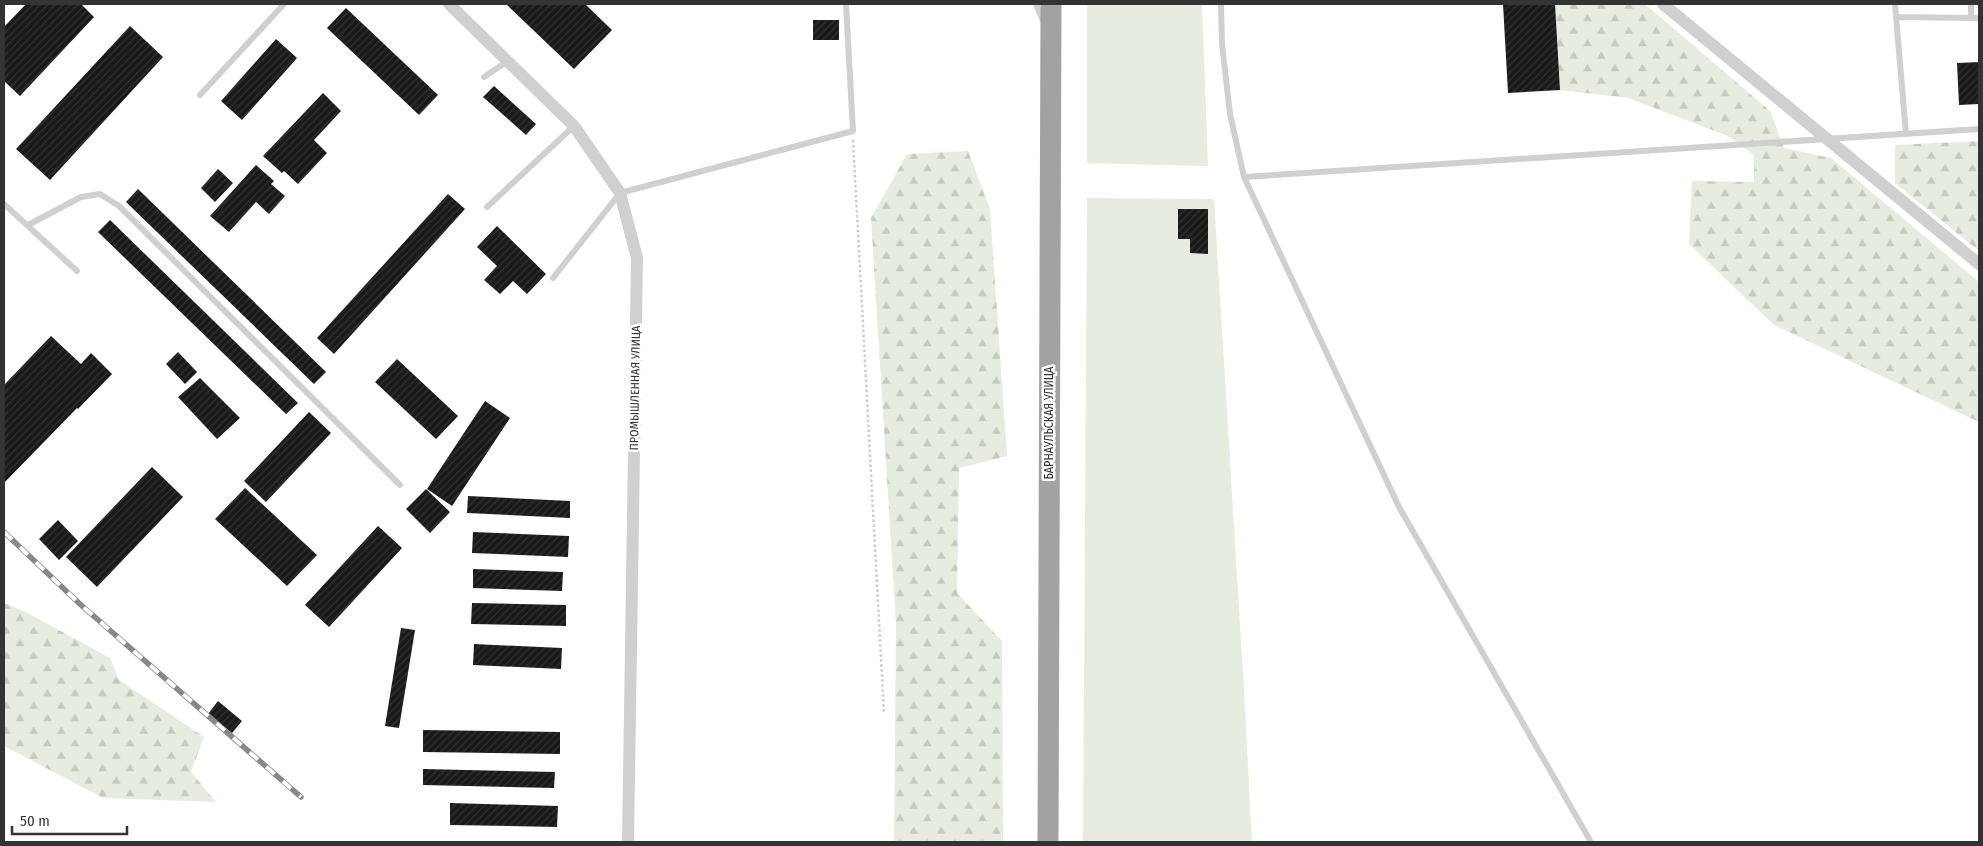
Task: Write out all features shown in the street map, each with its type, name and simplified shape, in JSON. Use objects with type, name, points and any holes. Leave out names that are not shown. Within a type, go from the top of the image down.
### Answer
[{"type":"highway","name":"БАРНАУЛЬСКАЯ УЛИЦА","points":[[1048,842],[1051,4]]},
{"type":"street","name":"ПРОМЫШЛЕННАЯ УЛИЦА","points":[[450,4],[574,126],[620,193],[637,258],[628,842]]},
{"type":"street","points":[[1663,4],[1979,264]]},
{"type":"lane","points":[[200,95],[284,4]]},
{"type":"lane","points":[[553,278],[620,193],[853,131],[846,4]]},
{"type":"lane","points":[[1036,4],[1051,41]]},
{"type":"lane","points":[[1221,4],[1222,44],[1230,114],[1244,177],[1398,507],[1591,842]]},
{"type":"lane","points":[[1895,4],[1906,134]]},
{"type":"lane","points":[[1971,18],[1972,4]]},
{"type":"lane","points":[[1896,17],[1979,18]]},
{"type":"lane","points":[[484,77],[508,62]]},
{"type":"lane","points":[[487,207],[574,126]]},
{"type":"lane","points":[[1244,177],[1979,129]]},
{"type":"lane","points":[[28,225],[81,198],[100,194],[119,206],[400,485]]},
{"type":"lane","points":[[4,204],[77,271]]},
{"type":"path","points":[[853,131],[884,714]]},
{"type":"green space","points":[[1087,4],[1202,4],[1208,166],[1087,163]]},
{"type":"green space","points":[[1555,4],[1645,4],[1770,111],[1784,148],[1831,158],[1979,282],[1979,422],[1774,325],[1689,244],[1692,181],[1754,182],[1754,155],[1728,136],[1628,98],[1560,90]]},
{"type":"green space","points":[[1979,141],[1979,251],[1895,183],[1895,145]]},
{"type":"green space","points":[[968,151],[990,209],[1007,456],[959,468],[957,593],[1002,641],[1003,842],[894,842],[896,625],[871,218],[907,154]]},
{"type":"green space","points":[[1087,198],[1214,199],[1252,842],[1083,842]]},
{"type":"green space","points":[[4,603],[26,612],[110,658],[119,680],[204,737],[191,772],[216,802],[103,798],[4,746]]},
{"type":"building","points":[[26,4],[81,4],[94,17],[20,96],[4,81],[4,27]]},
{"type":"building","points":[[506,4],[585,4],[612,30],[574,69]]},
{"type":"building","points":[[1503,4],[1555,4],[1560,90],[1508,93]]},
{"type":"building","points":[[346,8],[438,95],[419,115],[327,28]]},
{"type":"building","points":[[813,20],[839,20],[839,40],[813,40]]},
{"type":"building","points":[[130,26],[163,57],[50,180],[16,149]]},
{"type":"building","points":[[276,39],[297,58],[242,120],[221,101]]},
{"type":"building","points":[[1979,62],[1979,104],[1959,105],[1957,63]]},
{"type":"building","points":[[494,86],[536,124],[526,135],[483,97]]},
{"type":"building","points":[[323,93],[341,111],[314,140],[327,153],[298,184],[263,156]]},
{"type":"building","points":[[256,165],[274,181],[271,184],[285,196],[269,214],[256,202],[229,232],[210,216]]},
{"type":"building","points":[[218,169],[233,183],[215,202],[201,188]]},
{"type":"building","points":[[138,189],[326,372],[314,384],[126,202]]},
{"type":"building","points":[[448,194],[465,209],[334,354],[317,338]]},
{"type":"building","points":[[1178,209],[1208,209],[1208,254],[1190,253],[1190,239],[1178,239]]},
{"type":"building","points":[[110,220],[298,403],[286,414],[98,232]]},
{"type":"building","points":[[497,226],[546,274],[527,294],[513,281],[500,294],[484,280],[497,266],[477,247]]},
{"type":"building","points":[[51,336],[81,364],[91,353],[112,374],[4,483],[4,385]]},
{"type":"building","points":[[178,352],[197,372],[185,384],[166,364]]},
{"type":"building","points":[[397,359],[458,416],[436,439],[375,382]]},
{"type":"building","points":[[200,378],[240,418],[217,439],[178,397]]},
{"type":"building","points":[[485,401],[510,418],[452,506],[427,489]]},
{"type":"building","points":[[309,412],[331,433],[266,502],[244,481]]},
{"type":"building","points":[[152,467],[183,497],[97,587],[66,557]]},
{"type":"building","points":[[245,488],[317,555],[287,586],[215,519]]},
{"type":"building","points":[[426,489],[450,512],[430,533],[406,509]]},
{"type":"building","points":[[468,496],[570,501],[570,518],[467,513]]},
{"type":"building","points":[[58,520],[78,541],[59,560],[39,539]]},
{"type":"building","points":[[378,526],[402,548],[329,627],[305,605]]},
{"type":"building","points":[[473,532],[569,536],[568,557],[472,553]]},
{"type":"building","points":[[473,569],[563,572],[562,591],[473,588]]},
{"type":"building","points":[[472,603],[566,605],[566,626],[471,624]]},
{"type":"building","points":[[401,628],[415,630],[399,728],[385,726]]},
{"type":"building","points":[[474,644],[562,648],[561,669],[473,665]]},
{"type":"building","points":[[218,701],[242,721],[232,733],[208,714]]},
{"type":"building","points":[[423,730],[560,732],[560,754],[423,752]]},
{"type":"building","points":[[423,769],[555,772],[554,788],[423,785]]},
{"type":"building","points":[[450,803],[558,806],[557,827],[450,825]]},
{"type":"railway","points":[[4,532],[81,605],[301,797]]}]
